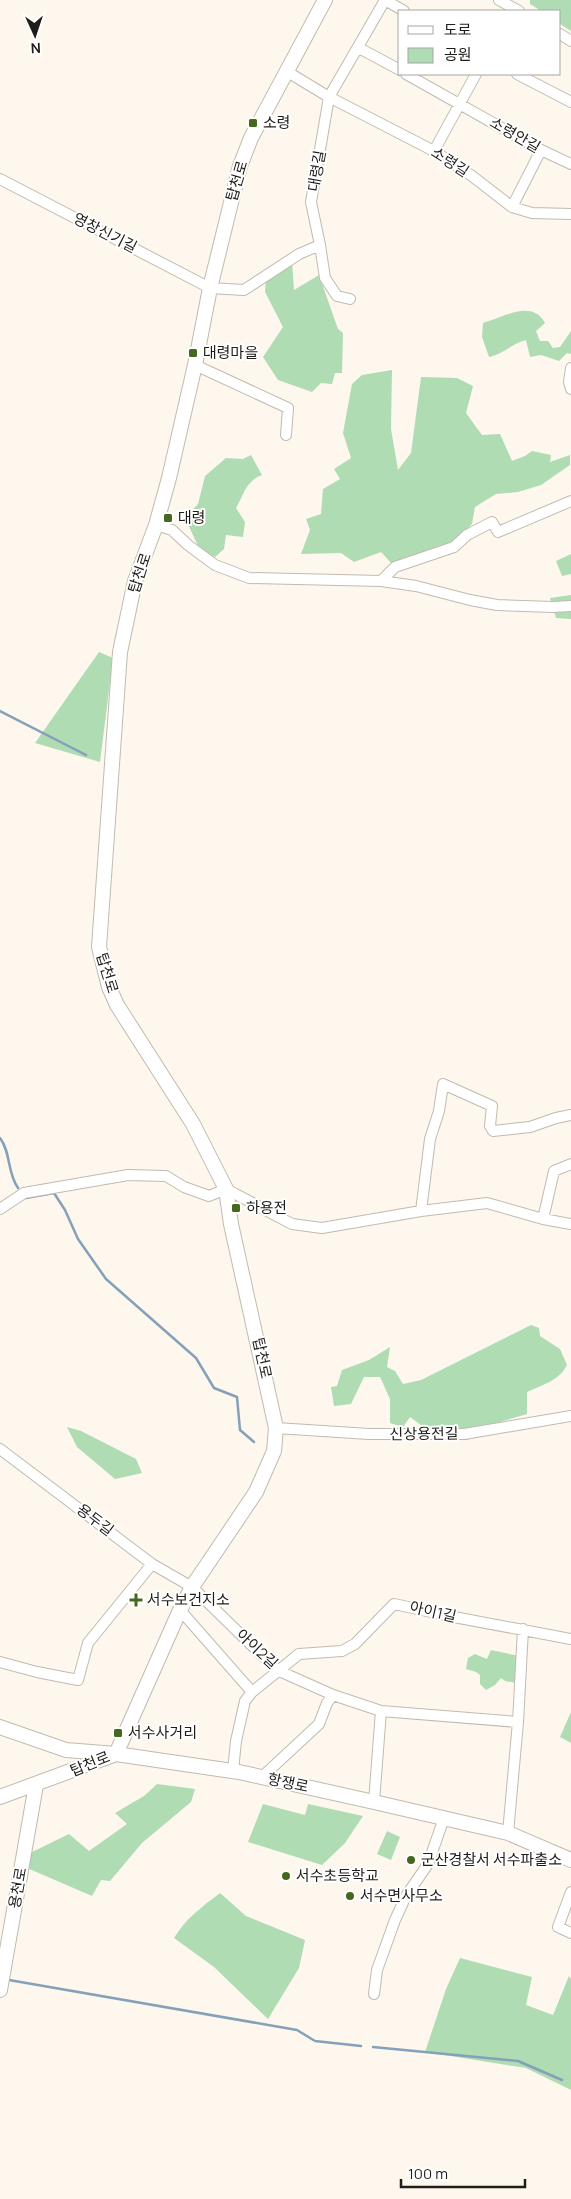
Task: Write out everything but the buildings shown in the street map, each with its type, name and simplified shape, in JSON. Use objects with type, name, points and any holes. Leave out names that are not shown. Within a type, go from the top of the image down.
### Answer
[{"type":"main road","name":"탑천로","points":[[0,1797],[116,1754],[180,1610],[192,1587],[256,1492],[274,1451],[276,1428],[231,1224],[226,1189],[194,1124],[117,1005],[109,987],[98,947],[120,652],[135,581],[156,525],[195,365],[210,288],[240,166],[251,138],[325,0]]},
{"type":"main road","name":"항쟁로","points":[[0,1727],[66,1750],[116,1754],[262,1777],[444,1818],[508,1833],[571,1860]]},
{"type":"main road","name":"용천로","points":[[0,1990],[36,1785]]},
{"type":"street","points":[[330,97],[385,0],[402,10]]},
{"type":"street","points":[[499,0],[514,8]]},
{"type":"street","points":[[358,48],[398,69]]},
{"type":"street","name":"소령길","points":[[286,71],[330,97],[434,150],[512,207],[532,213],[571,214]]},
{"type":"street","name":"소령안길","points":[[408,75],[542,150],[571,164]]},
{"type":"street","points":[[434,150],[475,75]]},
{"type":"street","points":[[519,75],[571,102]]},
{"type":"street","name":"대령길","points":[[330,97],[311,202],[320,245],[324,278],[337,296],[350,299]]},
{"type":"street","points":[[512,207],[542,150]]},
{"type":"street","name":"영창신기길","points":[[0,179],[210,288]]},
{"type":"street","points":[[210,288],[244,290],[299,254],[320,245]]},
{"type":"street","points":[[195,365],[288,408],[286,435]]},
{"type":"street","points":[[571,368],[569,382],[571,389]]},
{"type":"street","points":[[380,581],[395,568],[454,547],[467,535],[492,522],[498,532],[571,501]]},
{"type":"street","points":[[156,525],[172,530],[188,545],[216,565],[249,578],[380,581],[416,586],[496,605],[571,606]]},
{"type":"street","points":[[421,1211],[430,1139],[439,1111],[442,1084],[492,1106],[490,1126],[494,1131],[530,1127],[571,1115]]},
{"type":"street","points":[[543,1219],[554,1171],[571,1164]]},
{"type":"street","points":[[0,1209],[24,1193],[128,1175],[166,1176],[184,1187],[209,1196],[226,1189],[292,1224],[322,1228],[421,1211],[487,1203],[543,1219],[571,1224]]},
{"type":"street","name":"신상용전길","points":[[276,1428],[369,1434],[464,1434],[571,1416]]},
{"type":"street","name":"용두길","points":[[0,1449],[152,1564],[192,1587]]},
{"type":"street","points":[[0,1662],[78,1680],[88,1643],[152,1564]]},
{"type":"street","name":"아이2길","points":[[192,1587],[277,1670],[333,1695],[381,1712],[518,1722]]},
{"type":"street","name":"아이1길","points":[[233,1772],[236,1740],[245,1701],[252,1692],[299,1654],[342,1651],[355,1644],[394,1604],[523,1629]]},
{"type":"street","points":[[180,1610],[252,1692]]},
{"type":"street","points":[[508,1833],[518,1722],[523,1629],[571,1639]]},
{"type":"street","points":[[262,1777],[319,1724],[327,1703],[333,1695]]},
{"type":"street","points":[[374,1802],[381,1712]]},
{"type":"street","points":[[374,1994],[377,1970],[396,1920],[406,1896],[428,1864],[444,1818]]},
{"type":"street","points":[[571,1892],[558,1927],[571,1933]]},
{"type":"green space","points":[[530,0],[571,0],[571,31],[561,25],[561,10],[539,10],[530,4]]},
{"type":"green space","points":[[292,262],[294,290],[319,275],[338,329],[343,333],[342,373],[335,373],[332,384],[321,383],[312,392],[278,380],[263,357],[283,327],[265,292],[266,279]]},
{"type":"green space","points":[[525,311],[533,312],[545,323],[536,331],[540,341],[548,341],[553,348],[560,347],[571,331],[571,354],[567,353],[559,361],[541,355],[530,357],[526,340],[489,357],[482,337],[483,323],[508,314]]},
{"type":"green space","points":[[392,370],[391,429],[398,470],[411,453],[421,377],[457,378],[473,386],[466,413],[482,435],[500,434],[512,461],[532,451],[551,455],[550,462],[570,455],[570,465],[541,485],[518,492],[496,494],[475,507],[472,524],[452,545],[392,564],[381,552],[354,562],[341,553],[301,554],[310,530],[306,519],[321,514],[323,489],[340,479],[334,469],[351,458],[343,433],[352,384],[362,375]]},
{"type":"green space","points":[[251,455],[262,475],[249,484],[236,508],[245,522],[243,537],[226,535],[224,549],[215,557],[199,548],[185,518],[198,504],[205,476],[226,458],[243,459]]},
{"type":"green space","points":[[571,554],[571,574],[562,576],[556,561]]},
{"type":"green space","points":[[571,595],[571,619],[556,618],[550,598]]},
{"type":"green space","points":[[99,652],[113,658],[100,762],[35,743]]},
{"type":"green space","points":[[531,1325],[539,1328],[540,1336],[560,1349],[567,1365],[555,1379],[527,1392],[527,1414],[486,1426],[468,1440],[439,1438],[410,1417],[403,1427],[390,1423],[390,1399],[380,1377],[364,1377],[351,1404],[334,1406],[331,1387],[337,1386],[342,1370],[369,1360],[390,1347],[387,1367],[395,1371],[403,1384],[421,1380]]},
{"type":"green space","points":[[67,1427],[81,1431],[136,1459],[142,1473],[115,1479],[77,1447]]},
{"type":"green space","points":[[491,1650],[519,1656],[516,1683],[505,1681],[501,1678],[495,1685],[486,1690],[480,1684],[480,1675],[466,1669],[468,1658],[475,1654],[487,1659]]},
{"type":"green space","points":[[571,1712],[571,1743],[560,1737]]},
{"type":"green space","points":[[157,1784],[195,1789],[191,1802],[142,1843],[110,1881],[101,1880],[92,1896],[27,1868],[28,1854],[69,1834],[89,1851],[127,1824],[115,1813],[144,1796]]},
{"type":"green space","points":[[263,1804],[305,1815],[308,1804],[363,1816],[345,1843],[322,1865],[248,1842]]},
{"type":"green space","points":[[387,1831],[400,1837],[391,1860],[377,1854]]},
{"type":"green space","points":[[220,1893],[246,1916],[305,1940],[299,1968],[268,2019],[214,1967],[174,1938],[189,1919]]},
{"type":"green space","points":[[460,1958],[532,1977],[526,2005],[553,2015],[569,1976],[571,1979],[571,2090],[526,2068],[425,2052],[446,1989]]},
{"type":"waterway","points":[[0,711],[86,755]]},
{"type":"waterway","points":[[0,1138],[6,1150],[12,1176],[18,1188]]},
{"type":"waterway","points":[[26,1198],[54,1193],[65,1210],[78,1239],[106,1279],[196,1358],[214,1388],[237,1397],[240,1430],[254,1442]]},
{"type":"waterway","points":[[9,1980],[297,2030],[315,2041],[361,2046]]},
{"type":"waterway","points":[[373,2047],[518,2061],[562,2080]]},
{"type":"place","name":"소령","points":[[253,123]]},
{"type":"place","name":"대령마을","points":[[193,353]]},
{"type":"place","name":"대령","points":[[168,518]]},
{"type":"place","name":"하용전","points":[[236,1208]]},
{"type":"place","name":"서수보건지소","points":[[136,1600]]},
{"type":"place","name":"서수사거리","points":[[118,1733]]},
{"type":"place","name":"군산경찰서 서수파출소","points":[[411,1860]]},
{"type":"place","name":"서수초등학교","points":[[286,1876]]},
{"type":"place","name":"서수면사무소","points":[[350,1896]]}]
